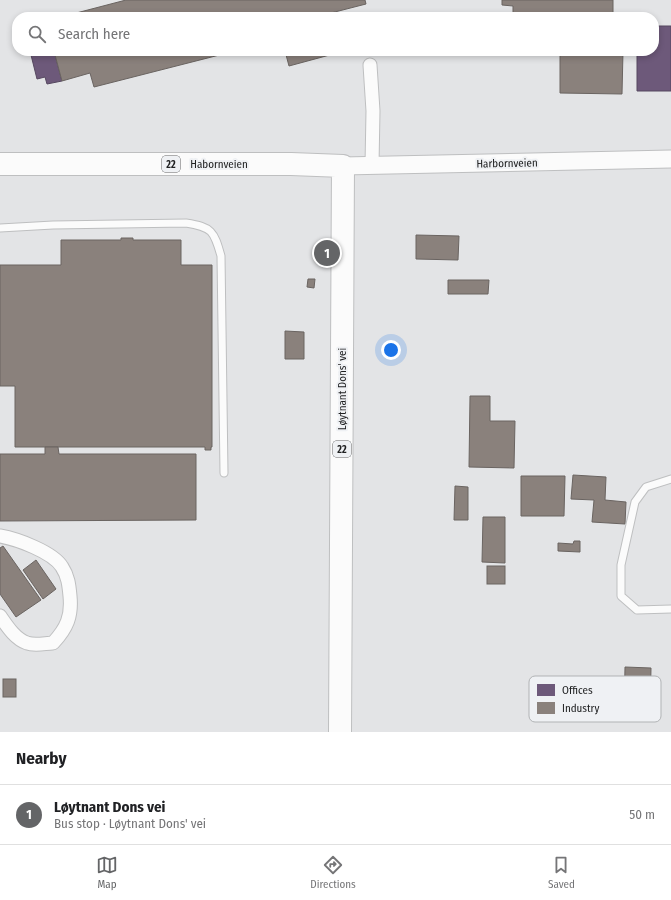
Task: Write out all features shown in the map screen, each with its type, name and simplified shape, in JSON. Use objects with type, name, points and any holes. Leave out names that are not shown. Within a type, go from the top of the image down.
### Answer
[{"type":"highway","name":"Habornveien","points":[[0,164],[291,164],[343,166]]},
{"type":"highway","name":"Løytnant Dons' vei","points":[[340,732],[343,166]]},
{"type":"street","points":[[370,64],[373,111],[372,165]]},
{"type":"street","name":"Harbornveien","points":[[343,166],[671,159]]},
{"type":"street","points":[[0,536],[40,549],[61,565],[68,578],[70,602],[69,620],[61,635],[53,643],[28,644],[18,639],[0,616]]},
{"type":"lane","points":[[0,228],[53,225],[186,223],[200,225],[211,230],[217,240],[221,256],[224,473]]},
{"type":"lane","points":[[671,479],[646,487],[636,502],[621,565],[621,596],[637,610],[671,609]]},
{"type":"building: Offices","points":[[659,26],[671,26],[671,91],[637,91],[637,56],[659,56]]},
{"type":"building: Offices","points":[[31,56],[55,56],[62,81],[47,84],[45,77],[37,79]]},
{"type":"building: Industry","points":[[126,0],[365,0],[366,4],[335,12],[80,12]]},
{"type":"building: Industry","points":[[502,0],[613,0],[613,12],[513,12],[513,6],[502,5]]},
{"type":"building: Industry","points":[[55,56],[215,56],[94,87],[90,73],[62,81]]},
{"type":"building: Industry","points":[[286,56],[326,56],[289,66]]},
{"type":"building: Industry","points":[[560,56],[623,56],[622,94],[560,93]]},
{"type":"building: Industry","points":[[416,235],[459,236],[458,260],[416,259]]},
{"type":"building: Industry","points":[[121,238],[133,238],[133,240],[181,240],[181,265],[212,265],[211,450],[205,450],[205,447],[15,447],[15,386],[0,386],[0,265],[61,265],[61,240],[121,240]]},
{"type":"building: Industry","points":[[308,279],[315,279],[314,288],[307,287]]},
{"type":"building: Industry","points":[[448,280],[489,280],[488,294],[448,294]]},
{"type":"building: Industry","points":[[285,331],[304,332],[304,359],[285,359]]},
{"type":"building: Industry","points":[[470,396],[490,396],[490,421],[515,421],[514,468],[469,467]]},
{"type":"building: Industry","points":[[45,447],[58,447],[59,454],[196,454],[196,520],[0,521],[0,454],[45,454]]},
{"type":"building: Industry","points":[[573,475],[606,477],[605,500],[626,502],[625,524],[592,522],[594,500],[571,499]]},
{"type":"building: Industry","points":[[521,476],[565,476],[564,516],[521,516]]},
{"type":"building: Industry","points":[[455,486],[468,487],[468,520],[454,520]]},
{"type":"building: Industry","points":[[483,517],[505,517],[505,563],[482,562]]},
{"type":"building: Industry","points":[[574,541],[580,541],[580,552],[558,551],[558,543],[573,544]]},
{"type":"building: Industry","points":[[3,546],[41,600],[16,617],[0,594],[0,548]]},
{"type":"building: Industry","points":[[36,560],[56,589],[43,599],[23,570]]},
{"type":"building: Industry","points":[[487,566],[505,566],[505,584],[487,584]]},
{"type":"building: Industry","points":[[625,667],[651,668],[651,676],[625,676]]},
{"type":"building: Industry","points":[[3,679],[16,679],[16,697],[3,697]]},
{"type":"place","name":"Løytnant Dons vei","points":[[327,253]]}]
